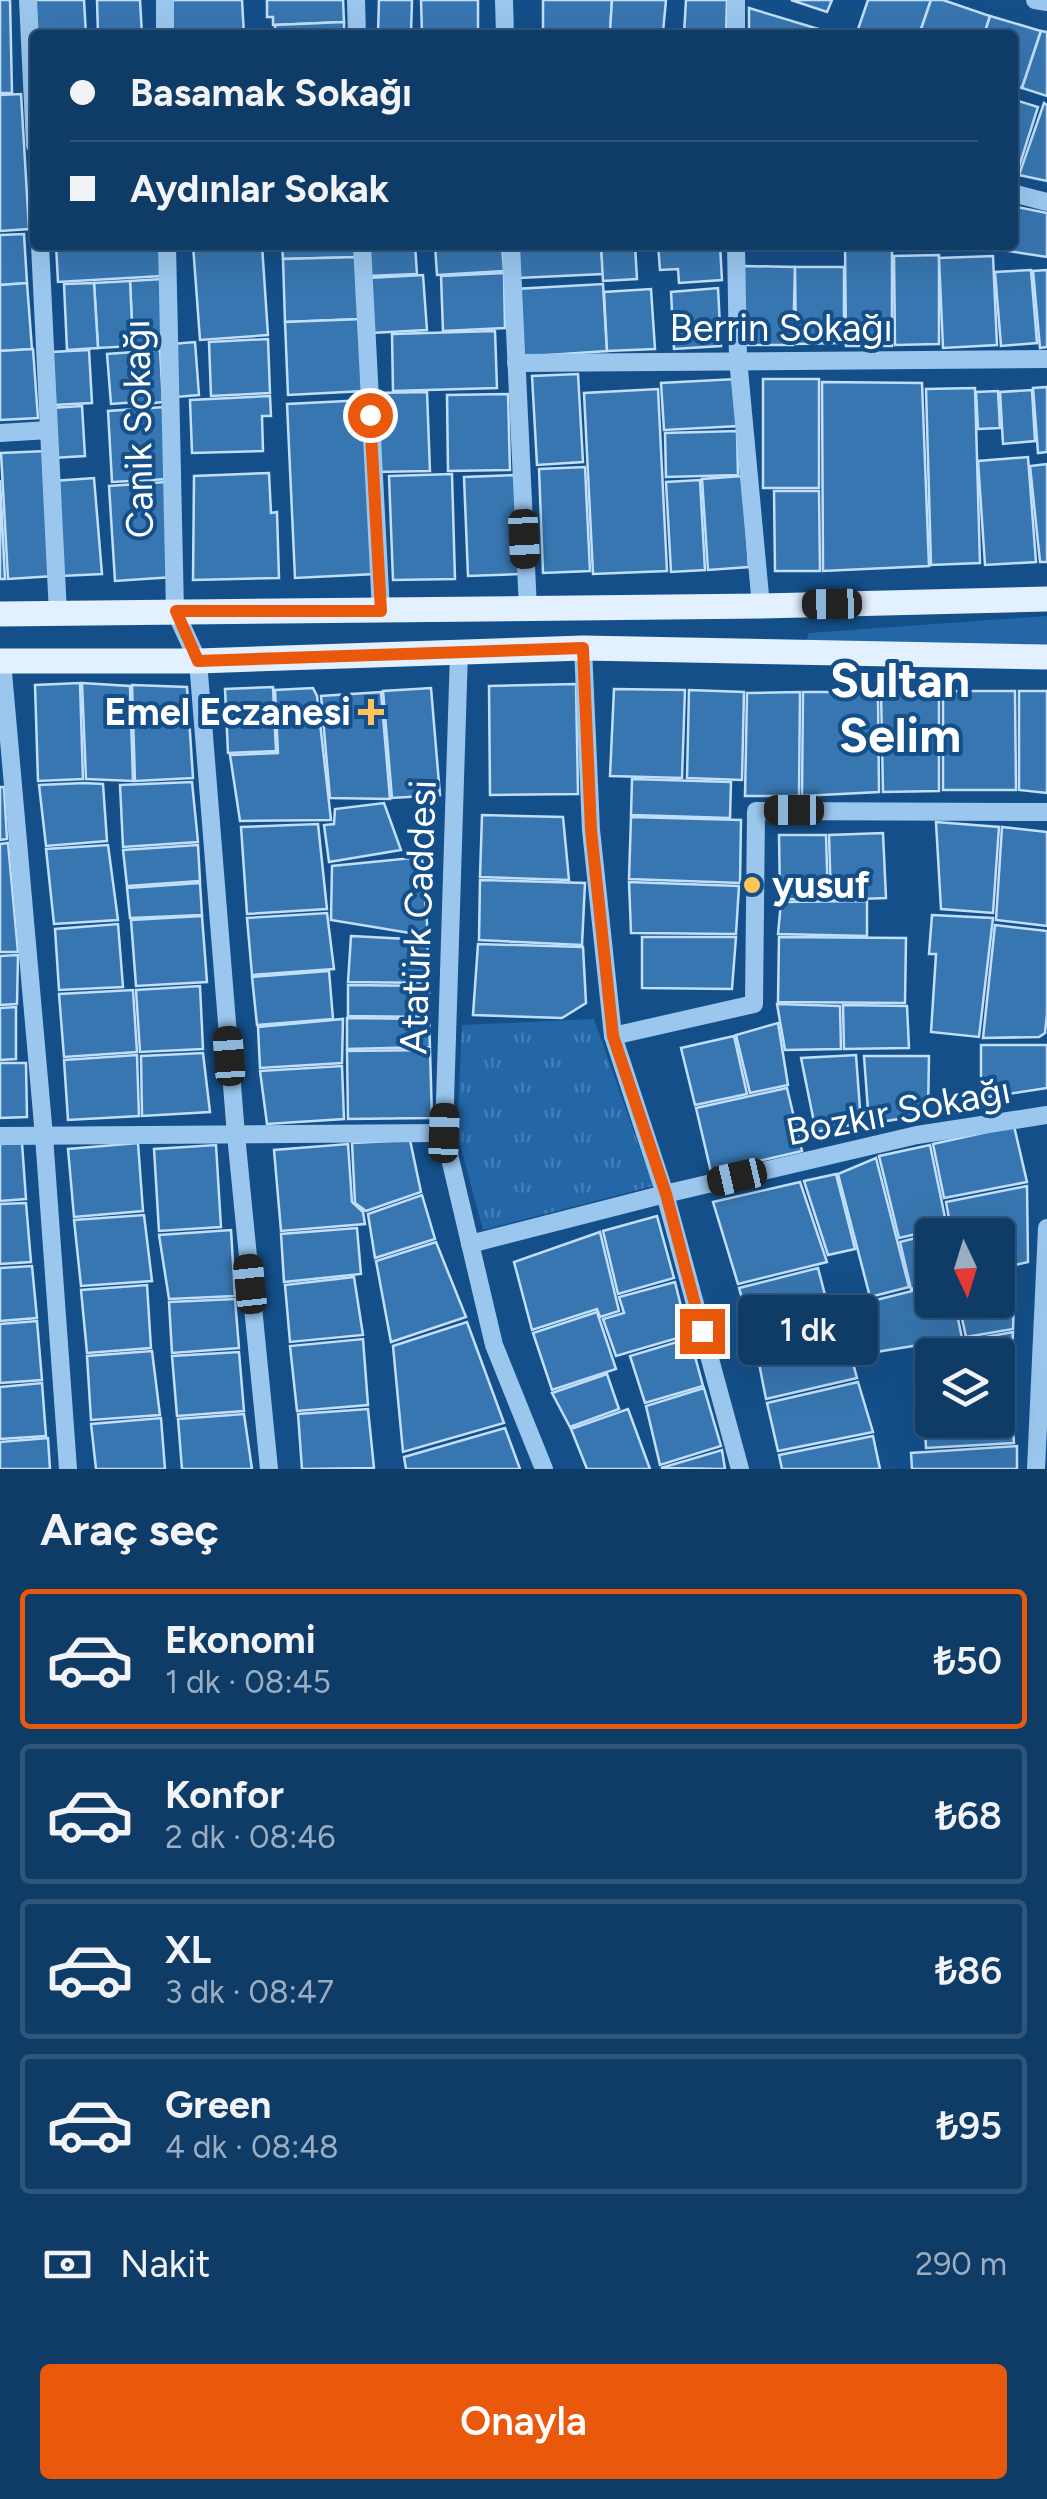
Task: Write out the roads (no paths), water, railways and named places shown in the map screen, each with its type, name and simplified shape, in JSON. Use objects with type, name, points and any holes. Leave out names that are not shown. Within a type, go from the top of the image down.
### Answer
[{"type":"main road","points":[[0,614],[1047,599]]},
{"type":"main road","points":[[527,649],[528,609]]},
{"type":"main road","points":[[1,661],[198,661],[583,648],[1047,657]]},
{"type":"street","points":[[28,0],[30,41]]},
{"type":"street","points":[[165,0],[165,30]]},
{"type":"street","points":[[356,0],[356,30]]},
{"type":"street","points":[[504,0],[505,30]]},
{"type":"street","points":[[736,0],[736,30]]},
{"type":"street","points":[[1036,0],[1047,2]]},
{"type":"street","points":[[1018,195],[1047,202]]},
{"type":"street","points":[[40,250],[58,614]]},
{"type":"street","name":"Canik Sokağı","points":[[167,250],[176,611]]},
{"type":"street","points":[[362,250],[381,611]]},
{"type":"street","points":[[511,250],[528,609]]},
{"type":"street","points":[[736,250],[738,360],[760,606]]},
{"type":"street","name":"Berrin Sokağı","points":[[516,363],[1047,359]]},
{"type":"street","points":[[0,432],[49,430]]},
{"type":"street","points":[[176,611],[198,661],[236,1135],[269,1469]]},
{"type":"street","points":[[583,648],[591,830],[613,1036],[666,1194],[740,1469]]},
{"type":"street","name":"Atatürk Caddesi","points":[[459,652],[444,1133],[494,1345],[544,1469]]},
{"type":"street","points":[[1,661],[44,1136],[68,1469]]},
{"type":"street","points":[[613,1036],[754,1004],[756,811],[1047,812]]},
{"type":"street","name":"Bozkır Sokağı","points":[[470,1244],[916,1135],[1047,1115]]},
{"type":"street","points":[[0,1136],[444,1133]]},
{"type":"street","points":[[1036,1469],[1047,1228]]},
{"type":"place","name":"Emel Eczanesi","points":[[371,712]]},
{"type":"place","name":"yusuf","points":[[752,885]]},
{"type":"district","name":"Sultan Selim","points":[[900,708]]}]
